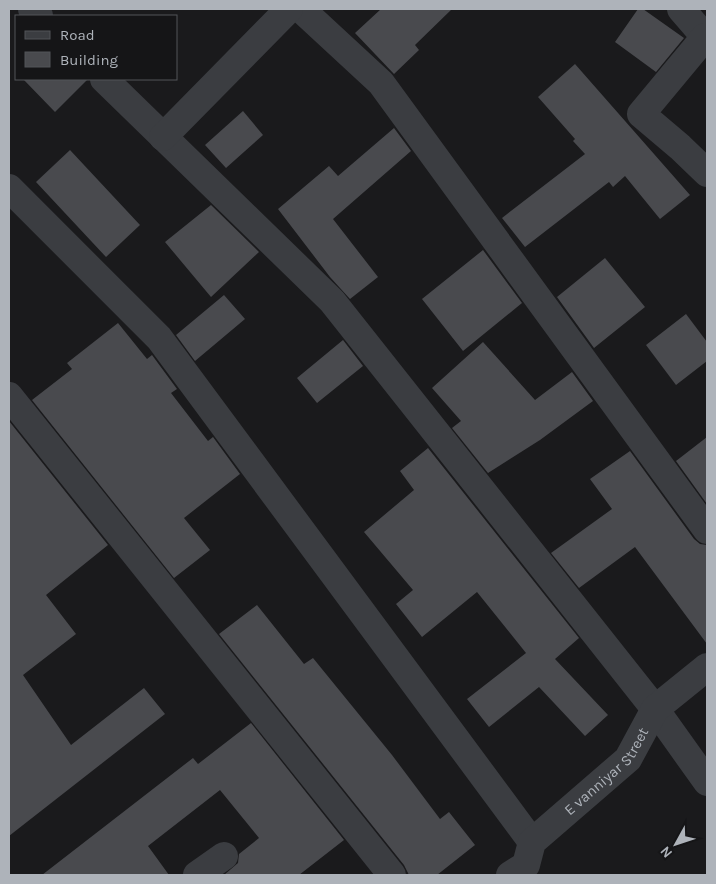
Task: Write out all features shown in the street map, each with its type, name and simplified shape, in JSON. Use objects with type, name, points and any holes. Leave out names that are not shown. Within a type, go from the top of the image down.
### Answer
[{"type":"street","points":[[163,137],[290,9]]},
{"type":"street","points":[[301,9],[381,83],[707,530]]},
{"type":"street","points":[[680,9],[706,38],[641,114],[707,173]]},
{"type":"street","points":[[105,80],[332,301],[655,709],[707,782]]},
{"type":"street","points":[[9,188],[159,338],[525,864]]},
{"type":"street","points":[[9,396],[392,875]]},
{"type":"street","name":"E vanniyar Street","points":[[525,864],[628,759],[655,709],[707,667]]},
{"type":"street","points":[[197,875],[224,856]]},
{"type":"building","points":[[381,9],[452,9],[415,45],[419,50],[394,74],[355,33]]},
{"type":"building","points":[[638,9],[643,9],[684,38],[656,72],[615,42]]},
{"type":"building","points":[[575,64],[690,195],[660,219],[625,176],[613,187],[609,182],[525,247],[502,218],[585,154],[573,141],[575,139],[538,97]]},
{"type":"building","points":[[24,80],[87,80],[55,112]]},
{"type":"building","points":[[243,111],[263,135],[226,168],[205,145]]},
{"type":"building","points":[[394,128],[411,151],[333,219],[378,277],[350,299],[330,277],[278,209],[329,166],[338,176]]},
{"type":"building","points":[[70,150],[140,225],[106,257],[36,182]]},
{"type":"building","points":[[211,205],[259,252],[211,297],[165,242]]},
{"type":"building","points":[[483,250],[522,303],[463,351],[422,299]]},
{"type":"building","points":[[605,258],[645,307],[594,348],[557,297]]},
{"type":"building","points":[[224,295],[245,319],[195,361],[176,335]]},
{"type":"building","points":[[686,314],[707,342],[707,361],[676,385],[646,345]]},
{"type":"building","points":[[118,323],[147,359],[152,355],[177,389],[171,393],[208,441],[213,437],[240,474],[184,518],[210,550],[174,578],[32,400],[72,369],[67,363]]},
{"type":"building","points":[[343,340],[363,366],[317,403],[297,378]]},
{"type":"building","points":[[483,342],[535,400],[572,372],[593,401],[540,440],[488,473],[452,428],[461,421],[432,388]]},
{"type":"building","points":[[9,421],[108,545],[46,595],[76,634],[23,675],[71,745],[144,688],[165,714],[9,836]]},
{"type":"building","points":[[707,437],[707,504],[676,461]]},
{"type":"building","points":[[428,448],[579,638],[555,659],[608,715],[585,736],[539,687],[489,727],[467,699],[526,653],[477,592],[422,637],[396,604],[413,590],[364,532],[414,490],[400,471]]},
{"type":"building","points":[[630,451],[694,539],[700,544],[707,545],[707,644],[635,547],[579,588],[551,553],[612,509],[590,479]]},
{"type":"building","points":[[257,605],[304,664],[313,658],[392,755],[440,819],[449,812],[475,845],[437,875],[409,875],[404,865],[219,634]]},
{"type":"building","points":[[251,723],[344,840],[299,875],[224,875],[238,863],[239,854],[259,838],[220,790],[148,846],[169,875],[42,875],[193,758],[198,764]]}]
